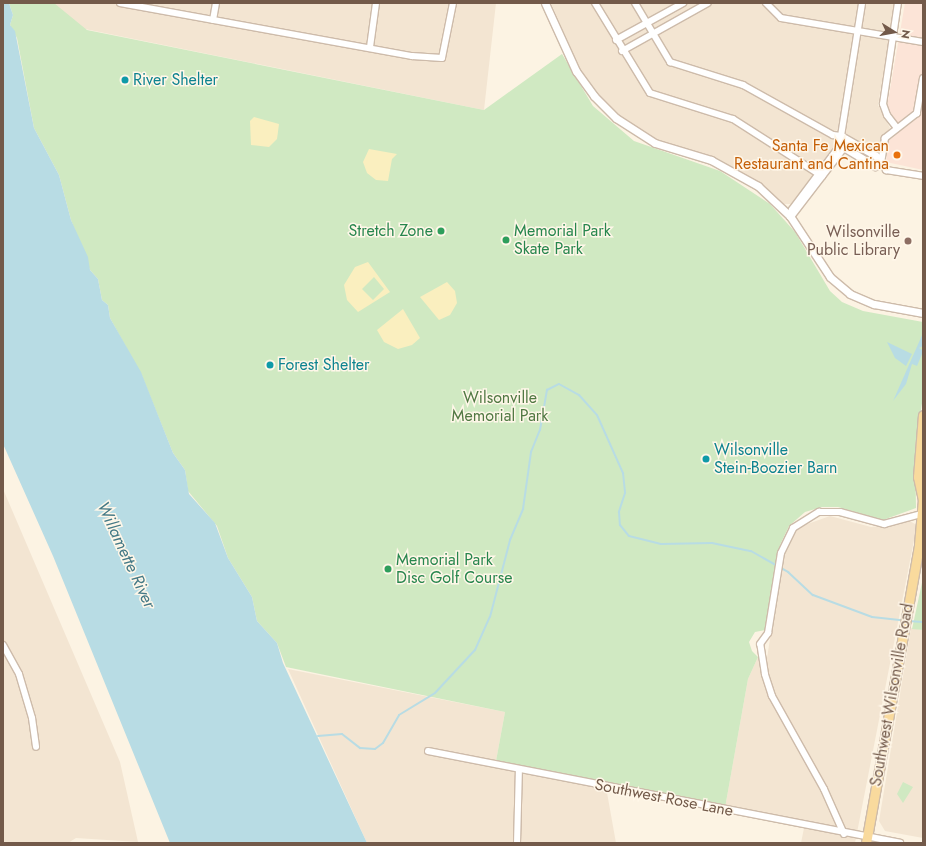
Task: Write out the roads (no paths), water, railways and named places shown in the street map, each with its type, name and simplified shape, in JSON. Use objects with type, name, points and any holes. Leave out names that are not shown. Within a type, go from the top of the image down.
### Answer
[{"type":"main road","name":"Southwest Wilsonville Road","points":[[867,840],[919,545],[923,500],[919,493],[918,470],[923,415]]},
{"type":"street","points":[[120,3],[213,20],[242,23],[370,47],[442,58],[453,3]]},
{"type":"street","points":[[213,20],[216,3]]},
{"type":"street","points":[[370,47],[376,3]]},
{"type":"street","points":[[546,3],[576,71],[612,115],[655,143],[711,160],[742,175],[772,197],[790,216],[830,277],[842,288],[866,301],[923,313]]},
{"type":"street","points":[[595,3],[622,51],[650,93],[730,117],[821,174]]},
{"type":"street","points":[[635,3],[673,64],[743,85],[876,156],[886,170],[923,176]]},
{"type":"street","points":[[616,40],[683,3]]},
{"type":"street","points":[[622,51],[708,3]]},
{"type":"street","points":[[766,3],[781,18],[923,42]]},
{"type":"street","points":[[790,216],[792,209],[821,174],[840,145],[840,137],[862,3]]},
{"type":"street","points":[[897,128],[883,109],[898,3]]},
{"type":"street","points":[[840,145],[875,166],[880,163],[885,138],[917,113],[923,78]]},
{"type":"street","points":[[844,834],[838,816],[772,696],[764,674],[760,644],[768,633],[781,553],[793,528],[819,512],[840,512],[884,524],[922,514]]},
{"type":"street","points":[[3,645],[19,674],[32,718],[36,747]]},
{"type":"street","name":"Southwest Rose Lane","points":[[428,751],[844,834],[867,840],[900,843]]},
{"type":"street","points":[[516,843],[519,769]]},
{"type":"water","name":"Willamette River","points":[[3,3],[9,3],[13,15],[10,25],[15,31],[34,128],[59,175],[71,220],[88,257],[90,270],[98,279],[102,300],[108,305],[110,318],[141,372],[173,453],[185,470],[189,494],[215,523],[228,558],[252,597],[257,621],[277,643],[283,663],[367,843],[170,843],[53,556],[3,444]]},
{"type":"water","points":[[923,333],[923,346],[919,348],[922,350],[922,354],[917,366],[912,364],[906,384],[893,401]]},
{"type":"water","points":[[887,342],[912,354],[906,366],[895,358]]},
{"type":"waterway","points":[[318,736],[342,734],[360,748],[375,749],[383,743],[399,715],[435,693],[475,650],[490,617],[510,540],[523,509],[531,452],[540,430],[547,390],[559,384],[579,395],[597,415],[623,473],[625,493],[619,512],[620,525],[629,536],[661,544],[712,543],[751,551],[788,572],[813,595],[872,617],[902,620]]},
{"type":"waterway","points":[[908,621],[923,622]]},
{"type":"place","name":"River Shelter","points":[[125,80]]},
{"type":"place","name":"Santa Fe Mexican Restaurant and Cantina","points":[[897,155]]},
{"type":"place","name":"Stretch Zone","points":[[441,231]]},
{"type":"place","name":"Memorial Park Skate Park","points":[[506,240]]},
{"type":"place","name":"Wilsonville Public Library","points":[[908,241]]},
{"type":"place","name":"Forest Shelter","points":[[270,365]]},
{"type":"place","name":"Wilsonville Stein-Boozier Barn","points":[[706,459]]},
{"type":"place","name":"Memorial Park Disc Golf Course","points":[[388,569]]},
{"type":"park label","name":"Wilsonville Memorial Park","points":[[500,407]]}]
